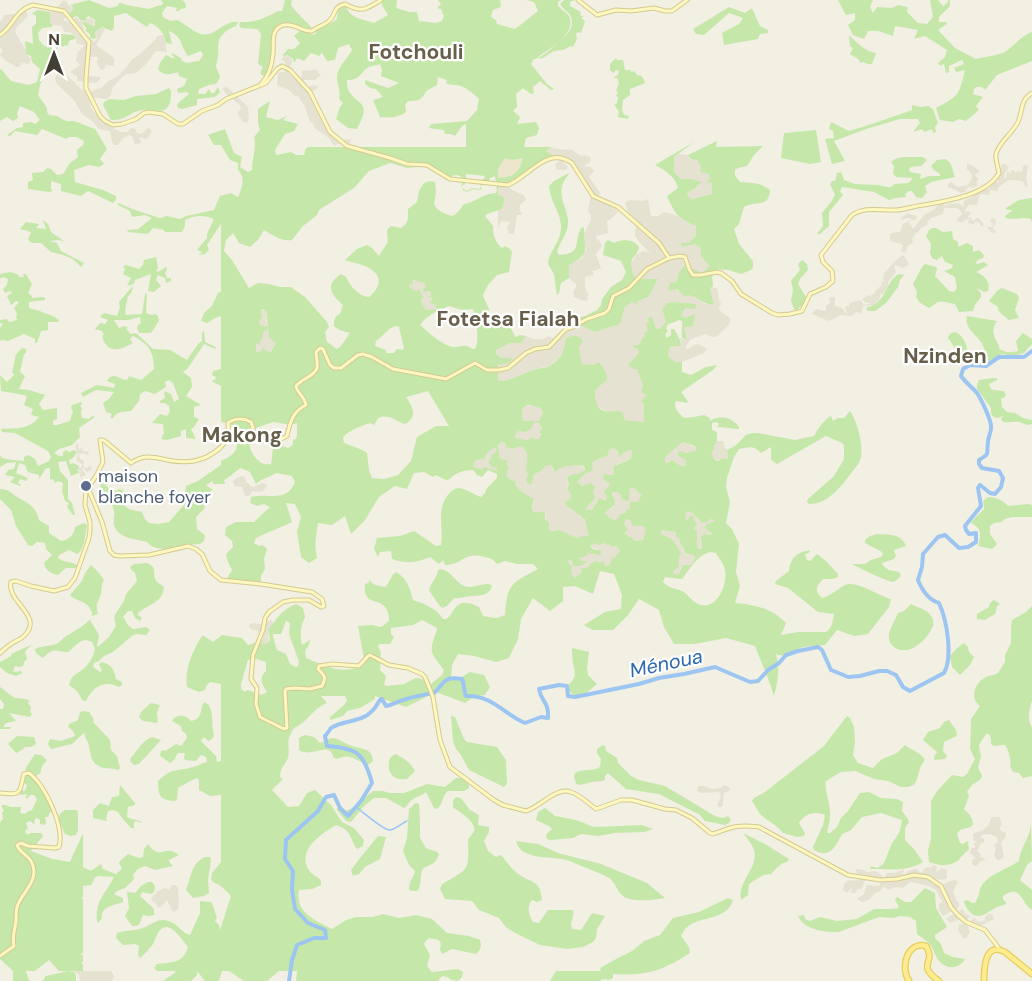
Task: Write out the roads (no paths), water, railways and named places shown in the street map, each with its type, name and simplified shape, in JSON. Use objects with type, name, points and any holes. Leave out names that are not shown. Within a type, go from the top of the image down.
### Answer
[{"type":"main road","points":[[909,981],[905,971],[906,959],[915,947],[921,945],[926,946],[929,952],[928,973],[939,981]]},
{"type":"main road","points":[[984,981],[985,960],[992,951],[998,949],[1032,974]]},
{"type":"street","points":[[261,86],[271,69],[274,53],[273,38],[278,28],[292,25],[312,31],[329,22],[340,5],[347,4],[352,9],[362,10],[381,0]]},
{"type":"street","points":[[578,0],[597,15],[616,10],[654,8],[672,10],[687,0]]},
{"type":"street","points":[[0,35],[6,31],[21,10],[29,6],[64,11],[88,42],[86,83],[88,93],[100,116],[113,125],[122,124],[149,112],[163,114],[180,125],[226,99],[261,86],[282,66],[310,92],[330,132],[347,146],[407,164],[427,165],[450,179],[508,185],[516,182],[546,159],[568,160],[593,196],[618,207],[659,243],[669,258]]},
{"type":"street","points":[[0,653],[24,636],[30,625],[26,611],[11,590],[11,582],[16,580],[54,591],[68,586],[75,578],[90,530],[84,499],[86,491],[103,462],[100,440],[106,442],[131,463],[152,456],[182,462],[201,460],[227,441],[228,423],[237,419],[249,420],[260,439],[270,442],[282,439],[287,436],[290,422],[298,409],[306,405],[296,386],[315,371],[316,352],[320,348],[330,365],[337,368],[344,367],[358,355],[363,354],[393,369],[446,379],[475,363],[487,370],[503,370],[530,351],[549,347],[566,329],[587,319],[603,315],[609,309],[613,296],[629,288],[644,271],[669,258],[685,257],[693,274],[721,273],[732,281],[741,294],[775,314],[801,312],[810,294],[833,281],[832,270],[822,261],[821,255],[852,215],[866,209],[902,209],[948,201],[972,193],[996,178],[999,173],[995,159],[998,149],[1014,129],[1024,101],[1032,93]]},
{"type":"street","points":[[88,488],[102,522],[110,551],[114,555],[149,555],[188,546],[202,554],[210,571],[221,580],[312,592],[322,599],[324,606],[321,607],[309,600],[283,602],[269,612],[265,618],[253,655],[251,679],[257,688],[257,711],[261,718],[284,729],[287,728],[286,689],[310,689],[322,686],[325,677],[318,669],[319,666],[332,664],[359,666],[369,655],[388,665],[418,671],[425,677],[433,697],[440,740],[450,767],[494,800],[526,811],[565,790],[596,809],[621,800],[632,800],[676,810],[692,818],[713,834],[731,827],[746,825],[759,827],[848,875],[880,880],[914,875],[928,877],[941,886],[953,910],[966,922],[985,930],[998,949]]},
{"type":"street","points":[[0,793],[18,792],[22,788],[24,774],[29,773],[39,783],[53,806],[59,828],[60,843],[57,848],[28,846],[21,843],[17,846],[19,851],[33,864],[33,877],[17,907],[13,934],[14,946],[0,956]]},
{"type":"waterway","name":"Ménoua","points":[[289,981],[297,945],[314,938],[326,938],[325,930],[308,923],[295,909],[292,890],[293,871],[285,859],[286,840],[318,811],[326,797],[334,795],[340,808],[348,816],[361,801],[372,783],[366,765],[358,754],[346,748],[327,746],[325,736],[335,725],[368,715],[381,699],[388,706],[408,698],[434,693],[448,679],[456,678],[462,679],[466,696],[491,702],[525,723],[541,717],[548,718],[547,708],[539,689],[559,685],[567,686],[568,696],[575,697],[715,667],[750,682],[758,681],[786,655],[818,647],[822,650],[831,670],[848,677],[887,671],[896,675],[903,687],[910,691],[944,673],[948,658],[946,628],[939,603],[926,594],[918,580],[923,554],[938,537],[945,535],[959,548],[968,547],[976,542],[976,533],[969,534],[965,526],[981,506],[978,488],[980,485],[995,494],[1001,487],[1003,478],[999,471],[982,468],[979,464],[979,460],[987,453],[991,425],[977,393],[961,376],[963,369],[970,365],[986,366],[999,357],[1024,357],[1032,351]]},
{"type":"waterway","points":[[356,807],[377,824],[389,830],[407,821]]},
{"type":"place","name":"maison blanche foyer","points":[[86,486]]},
{"type":"district","name":"Fotchouli","points":[[416,52]]},
{"type":"district","name":"Fotetsa Fialah","points":[[508,319]]},
{"type":"district","name":"Nzinden","points":[[945,356]]},
{"type":"district","name":"Makong","points":[[242,435]]}]
